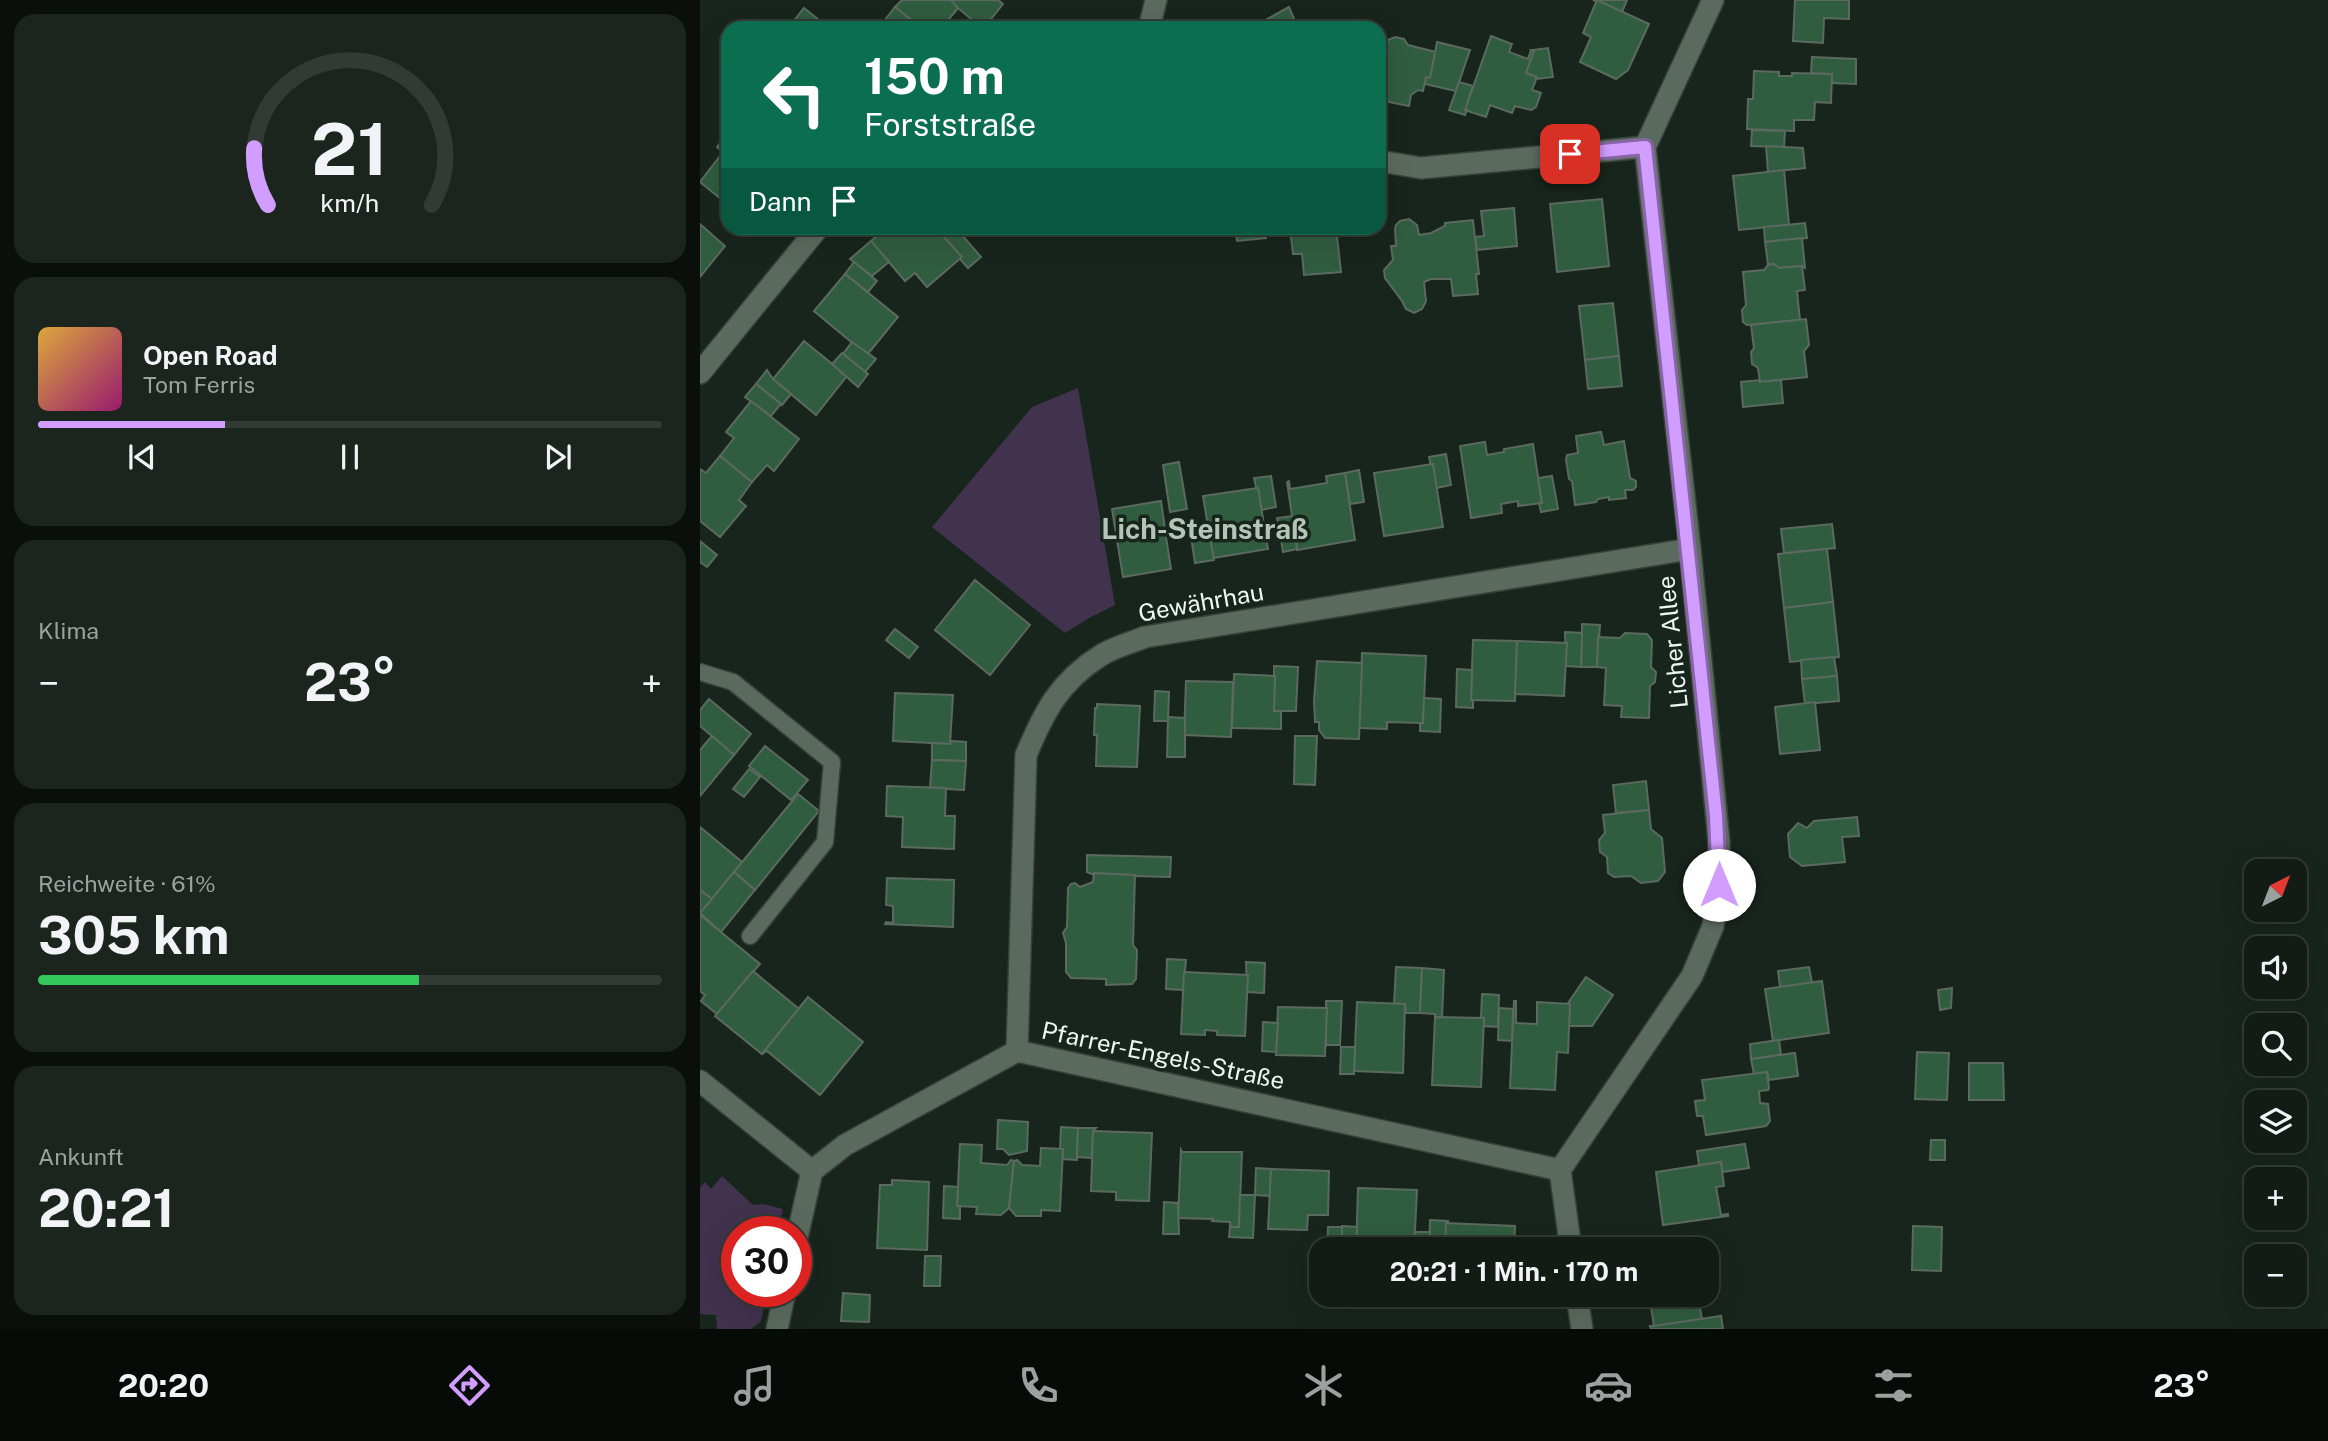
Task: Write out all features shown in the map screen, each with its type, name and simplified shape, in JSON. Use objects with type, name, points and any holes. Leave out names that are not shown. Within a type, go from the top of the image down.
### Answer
[{"type":"street","points":[[1151,21],[1156,0]]},
{"type":"street","points":[[1386,162],[1421,168],[1645,147],[1713,0]]},
{"type":"street","name":"Licher Allee","points":[[1560,1170],[1692,976],[1713,926],[1719,885],[1719,842],[1690,549],[1645,147]]},
{"type":"street","points":[[700,373],[812,235]]},
{"type":"street","name":"Gewährhau","points":[[1017,1051],[1027,755],[1042,715],[1071,677],[1102,654],[1145,637],[1690,549]]},
{"type":"street","name":"Pfarrer-Engels-Straße","points":[[812,1171],[845,1145],[1017,1051],[1560,1170]]},
{"type":"street","points":[[700,1081],[812,1171],[802,1216]]},
{"type":"street","points":[[1560,1170],[1569,1237]]},
{"type":"street","points":[[777,1329],[782,1307]]},
{"type":"street","points":[[1579,1307],[1582,1329]]},
{"type":"lane","points":[[700,672],[733,682],[832,762],[825,842],[750,936]]},
{"type":"shaded area","points":[[1078,388],[1115,605],[1065,633],[932,527],[1032,407]]},
{"type":"shaded area","points":[[722,1176],[753,1205],[763,1204],[783,1209],[781,1216],[721,1216],[721,1307],[764,1307],[761,1321],[751,1329],[717,1329],[716,1315],[700,1314],[700,1188],[705,1182],[711,1189]]},
{"type":"building","points":[[902,0],[951,0],[959,7],[947,21],[912,21],[895,7]]},
{"type":"building","points":[[951,0],[998,0],[1003,4],[990,21],[974,21]]},
{"type":"building","points":[[1593,0],[1627,0],[1622,12]]},
{"type":"building","points":[[1597,0],[1649,24],[1628,70],[1616,79],[1580,62],[1591,37],[1583,33]]},
{"type":"building","points":[[1795,0],[1849,0],[1849,19],[1824,18],[1823,43],[1793,41]]},
{"type":"building","points":[[895,7],[912,21],[884,21]]},
{"type":"building","points":[[1289,7],[1295,21],[1264,21]]},
{"type":"building","points":[[804,8],[820,21],[794,21]]},
{"type":"building","points":[[1491,36],[1512,44],[1509,52],[1528,59],[1531,50],[1534,51],[1526,73],[1537,77],[1532,90],[1541,93],[1536,107],[1531,110],[1515,106],[1512,113],[1490,105],[1486,117],[1465,110]]},
{"type":"building","points":[[1395,37],[1404,39],[1408,45],[1436,52],[1430,78],[1426,77],[1423,91],[1418,90],[1411,95],[1409,106],[1386,101],[1388,40]]},
{"type":"building","points":[[1437,42],[1470,50],[1456,91],[1425,84],[1426,77],[1430,78]]},
{"type":"building","points":[[1548,48],[1553,77],[1536,79],[1537,77],[1526,73],[1534,51],[1532,50]]},
{"type":"building","points":[[1812,57],[1856,59],[1856,84],[1832,83],[1832,74],[1811,73]]},
{"type":"building","points":[[1754,71],[1779,72],[1779,76],[1792,76],[1792,73],[1832,74],[1831,103],[1815,102],[1814,120],[1794,120],[1794,131],[1747,129],[1748,99],[1753,99]]},
{"type":"building","points":[[1459,82],[1473,86],[1465,115],[1449,110]]},
{"type":"building","points":[[1752,130],[1785,131],[1784,147],[1751,146]]},
{"type":"building","points":[[1766,146],[1803,148],[1805,168],[1768,172]]},
{"type":"building","points":[[721,155],[721,199],[700,182]]},
{"type":"building","points":[[1784,170],[1789,225],[1739,230],[1733,176]]},
{"type":"building","points":[[1602,199],[1609,266],[1557,272],[1550,204]]},
{"type":"building","points":[[1514,208],[1517,246],[1477,250],[1475,237],[1484,236],[1481,211]]},
{"type":"building","points":[[1409,219],[1417,225],[1419,235],[1431,233],[1445,226],[1445,223],[1473,220],[1479,274],[1476,274],[1478,294],[1453,296],[1451,279],[1431,279],[1424,282],[1426,301],[1422,309],[1414,313],[1406,309],[1385,278],[1384,270],[1393,260],[1391,246],[1396,246],[1396,225]]},
{"type":"building","points":[[1805,223],[1807,238],[1765,242],[1764,227]]},
{"type":"building","points":[[700,224],[725,246],[700,277]]},
{"type":"building","points":[[878,235],[942,235],[962,257],[927,287],[915,273],[905,281],[871,241]]},
{"type":"building","points":[[942,235],[962,235],[981,257],[968,268],[960,259],[962,257]]},
{"type":"building","points":[[1236,235],[1266,235],[1266,238],[1237,241]]},
{"type":"building","points":[[1291,235],[1337,235],[1341,272],[1304,275],[1302,254],[1293,254]]},
{"type":"building","points":[[1802,238],[1805,268],[1779,268],[1774,264],[1768,265],[1765,242]]},
{"type":"building","points":[[871,241],[889,262],[872,276],[850,259]]},
{"type":"building","points":[[854,262],[877,281],[868,292],[845,274]]},
{"type":"building","points":[[1774,264],[1779,268],[1802,266],[1805,290],[1797,291],[1800,320],[1747,325],[1743,322],[1742,310],[1746,305],[1743,272],[1764,270],[1768,265]]},
{"type":"building","points":[[845,274],[898,317],[867,355],[814,311]]},
{"type":"building","points":[[1613,303],[1619,356],[1585,360],[1579,306]]},
{"type":"building","points":[[1806,319],[1809,345],[1804,351],[1807,377],[1760,382],[1758,368],[1752,364],[1751,352],[1754,348],[1751,325]]},
{"type":"building","points":[[804,341],[847,376],[816,415],[773,379]]},
{"type":"building","points":[[852,342],[876,359],[865,372],[843,354]]},
{"type":"building","points":[[842,353],[868,374],[858,387],[832,364]]},
{"type":"building","points":[[1619,356],[1622,386],[1588,389],[1585,360]]},
{"type":"building","points":[[767,370],[773,379],[791,394],[782,405],[756,384]]},
{"type":"building","points":[[1781,380],[1783,403],[1743,407],[1741,382]]},
{"type":"building","points":[[756,384],[781,404],[771,416],[745,397]]},
{"type":"building","points":[[751,401],[799,439],[774,471],[767,465],[752,482],[720,456],[734,438],[726,432]]},
{"type":"building","points":[[1601,432],[1604,445],[1624,441],[1630,478],[1636,481],[1636,487],[1633,490],[1625,490],[1626,498],[1609,500],[1609,497],[1575,505],[1567,455],[1578,453],[1576,436]]},
{"type":"building","points":[[1485,442],[1487,455],[1533,444],[1542,503],[1518,506],[1518,501],[1501,504],[1502,513],[1471,518],[1460,446]]},
{"type":"building","points":[[1446,454],[1451,485],[1436,488],[1429,457]]},
{"type":"building","points":[[720,456],[752,482],[739,500],[746,506],[720,537],[700,521],[700,469],[706,473]]},
{"type":"building","points":[[1179,462],[1187,509],[1170,512],[1163,465]]},
{"type":"building","points":[[1433,464],[1443,527],[1384,536],[1374,473]]},
{"type":"building","points":[[1359,470],[1364,502],[1350,504],[1345,473]]},
{"type":"building","points":[[1345,473],[1355,540],[1297,550],[1287,482],[1289,481],[1290,489],[1327,483],[1326,476]]},
{"type":"building","points":[[1271,476],[1276,507],[1261,510],[1254,478]]},
{"type":"building","points":[[1552,476],[1558,509],[1541,512],[1538,478]]},
{"type":"building","points":[[1258,488],[1268,549],[1213,558],[1203,496]]},
{"type":"building","points":[[1161,501],[1165,529],[1168,528],[1169,531],[1165,531],[1171,569],[1123,577],[1112,509]]},
{"type":"building","points":[[1292,516],[1297,549],[1283,552],[1277,518]]},
{"type":"building","points":[[1832,524],[1835,548],[1784,553],[1781,529]]},
{"type":"building","points":[[1208,527],[1214,560],[1195,563],[1190,530]]},
{"type":"building","points":[[700,541],[717,555],[707,567],[700,562]]},
{"type":"building","points":[[1827,549],[1833,602],[1784,608],[1778,554]]},
{"type":"building","points":[[975,580],[1030,625],[990,675],[935,630]]},
{"type":"building","points":[[1833,602],[1839,657],[1790,662],[1784,608]]},
{"type":"building","points":[[1582,624],[1600,625],[1597,667],[1581,667]]},
{"type":"building","points":[[895,629],[918,647],[909,658],[886,640]]},
{"type":"building","points":[[1565,632],[1582,633],[1581,667],[1566,666]]},
{"type":"building","points":[[1625,633],[1647,634],[1652,640],[1651,667],[1656,672],[1655,682],[1650,686],[1649,718],[1621,717],[1622,706],[1604,705],[1606,668],[1597,667],[1598,637],[1620,638]]},
{"type":"building","points":[[1473,640],[1517,641],[1515,701],[1471,700]]},
{"type":"building","points":[[1517,641],[1567,643],[1564,696],[1515,694]]},
{"type":"building","points":[[1362,653],[1426,656],[1423,723],[1387,722],[1387,729],[1359,728]]},
{"type":"building","points":[[1834,657],[1837,676],[1802,679],[1801,660]]},
{"type":"building","points":[[1317,661],[1362,663],[1359,739],[1325,738],[1319,730],[1319,722],[1315,722],[1314,701]]},
{"type":"building","points":[[1274,666],[1298,667],[1296,711],[1274,711]]},
{"type":"building","points":[[1457,669],[1472,670],[1473,708],[1456,707]]},
{"type":"building","points":[[1234,674],[1275,676],[1274,711],[1281,711],[1281,729],[1232,728]]},
{"type":"building","points":[[1837,676],[1839,701],[1805,704],[1802,679]]},
{"type":"building","points":[[1186,681],[1233,682],[1231,737],[1184,735]]},
{"type":"building","points":[[1155,691],[1169,692],[1168,721],[1154,721]]},
{"type":"building","points":[[895,693],[953,695],[950,744],[893,741]]},
{"type":"building","points":[[1424,698],[1441,699],[1440,732],[1420,731]]},
{"type":"building","points":[[709,699],[751,734],[734,755],[700,726],[700,710]]},
{"type":"building","points":[[1815,702],[1820,750],[1780,754],[1775,707]]},
{"type":"building","points":[[1097,704],[1140,706],[1137,767],[1096,766],[1097,735],[1094,735]]},
{"type":"building","points":[[1168,717],[1185,718],[1185,757],[1167,757]]},
{"type":"building","points":[[712,736],[734,755],[700,796],[700,750]]},
{"type":"building","points":[[1295,736],[1317,736],[1315,785],[1294,784]]},
{"type":"building","points":[[951,741],[966,742],[966,761],[932,760],[932,743],[950,744]]},
{"type":"building","points":[[765,746],[808,780],[791,800],[749,766]]},
{"type":"building","points":[[932,760],[966,761],[964,790],[930,788]]},
{"type":"building","points":[[749,769],[760,777],[744,797],[733,789]]},
{"type":"building","points":[[1646,781],[1649,810],[1616,813],[1613,785]]},
{"type":"building","points":[[887,786],[946,788],[945,816],[955,816],[954,849],[902,847],[903,817],[886,816]]},
{"type":"building","points":[[798,794],[819,811],[755,890],[734,872]]},
{"type":"building","points":[[1649,810],[1651,829],[1662,838],[1665,872],[1658,881],[1641,883],[1631,876],[1614,877],[1608,873],[1607,857],[1600,852],[1599,840],[1605,833],[1603,815]]},
{"type":"building","points":[[1857,817],[1859,836],[1842,837],[1845,862],[1802,866],[1790,857],[1788,834],[1798,823],[1807,828],[1814,821]]},
{"type":"building","points":[[700,827],[742,862],[712,899],[700,890]]},
{"type":"building","points":[[1087,855],[1171,857],[1170,877],[1094,875],[1087,872]]},
{"type":"building","points":[[734,872],[755,890],[721,932],[700,913]]},
{"type":"building","points":[[1094,873],[1135,875],[1133,945],[1137,950],[1136,979],[1132,984],[1106,985],[1106,979],[1071,978],[1066,972],[1066,943],[1063,933],[1067,927],[1068,888],[1075,883],[1080,887],[1093,882]]},
{"type":"building","points":[[887,878],[954,880],[953,927],[885,924],[893,923],[893,906],[886,905]]},
{"type":"building","points":[[700,890],[712,899],[700,913]]},
{"type":"building","points":[[700,915],[760,964],[717,1014],[701,1001],[705,995],[700,991]]},
{"type":"building","points":[[1167,959],[1186,960],[1183,990],[1166,989]]},
{"type":"building","points":[[1246,962],[1265,963],[1264,993],[1247,992]]},
{"type":"building","points":[[1396,967],[1422,968],[1420,1013],[1406,1013],[1405,1004],[1394,1004]]},
{"type":"building","points":[[1809,967],[1812,983],[1780,987],[1778,971]]},
{"type":"building","points":[[1422,968],[1444,970],[1442,1017],[1420,1013]]},
{"type":"building","points":[[753,971],[799,1009],[762,1054],[715,1016]]},
{"type":"building","points":[[1184,972],[1248,975],[1245,1036],[1217,1035],[1217,1031],[1205,1030],[1205,1035],[1181,1034]]},
{"type":"building","points":[[1586,977],[1613,995],[1592,1026],[1569,1026],[1568,1003]]},
{"type":"building","points":[[1822,981],[1829,1033],[1773,1041],[1765,989]]},
{"type":"building","points":[[1952,988],[1951,1008],[1940,1010],[1938,990]]},
{"type":"building","points":[[1482,994],[1499,995],[1498,1027],[1484,1026],[1484,1018],[1481,1018]]},
{"type":"building","points":[[808,997],[863,1042],[820,1095],[767,1051],[762,1054]]},
{"type":"building","points":[[1326,1001],[1342,1001],[1340,1045],[1326,1045]]},
{"type":"building","points":[[1514,1001],[1516,1023],[1537,1024],[1537,1002],[1570,1004],[1568,1053],[1557,1052],[1555,1090],[1510,1088]]},
{"type":"building","points":[[1357,1002],[1405,1004],[1403,1073],[1354,1071]]},
{"type":"building","points":[[1278,1007],[1327,1008],[1325,1056],[1276,1055]]},
{"type":"building","points":[[1499,1008],[1513,1009],[1512,1041],[1498,1040]]},
{"type":"building","points":[[1435,1017],[1484,1018],[1481,1087],[1432,1085]]},
{"type":"building","points":[[1263,1022],[1278,1023],[1276,1052],[1262,1051]]},
{"type":"building","points":[[1779,1040],[1781,1055],[1751,1059],[1750,1044]]},
{"type":"building","points":[[1341,1047],[1355,1047],[1354,1074],[1340,1074]]},
{"type":"building","points":[[1917,1052],[1949,1053],[1947,1100],[1915,1099]]},
{"type":"building","points":[[1795,1053],[1798,1076],[1769,1080],[1767,1072],[1754,1074],[1751,1059]]},
{"type":"building","points":[[1969,1063],[2003,1063],[2004,1100],[1969,1100]]},
{"type":"building","points":[[1767,1072],[1769,1088],[1759,1091],[1760,1103],[1768,1104],[1770,1121],[1766,1126],[1706,1135],[1703,1116],[1697,1116],[1695,1101],[1705,1100],[1702,1080]]},
{"type":"building","points":[[998,1120],[1028,1122],[1027,1151],[1009,1155],[1003,1149],[997,1149]]},
{"type":"building","points":[[1061,1127],[1078,1128],[1077,1160],[1062,1159]]},
{"type":"building","points":[[1078,1128],[1096,1128],[1093,1131],[1092,1158],[1077,1157]]},
{"type":"building","points":[[1093,1131],[1152,1133],[1149,1201],[1116,1200],[1116,1192],[1091,1191]]},
{"type":"building","points":[[1931,1140],[1945,1140],[1945,1160],[1930,1160]]},
{"type":"building","points":[[960,1144],[982,1145],[981,1163],[1007,1165],[1011,1160],[1014,1161],[1009,1208],[1001,1215],[976,1214],[977,1207],[957,1206]]},
{"type":"building","points":[[1745,1144],[1749,1168],[1722,1172],[1721,1162],[1699,1165],[1697,1151]]},
{"type":"building","points":[[1041,1148],[1063,1149],[1060,1211],[1041,1210],[1041,1216],[1016,1216],[1009,1208],[1014,1161],[1017,1160],[1022,1165],[1040,1166]]},
{"type":"building","points":[[1181,1150],[1242,1152],[1239,1227],[1230,1227],[1230,1222],[1212,1221],[1213,1219],[1178,1218]]},
{"type":"building","points":[[1721,1162],[1724,1186],[1716,1187],[1721,1215],[1728,1216],[1663,1225],[1656,1172]]},
{"type":"building","points":[[1256,1168],[1271,1169],[1270,1196],[1255,1195]]},
{"type":"building","points":[[1271,1169],[1329,1171],[1328,1215],[1308,1215],[1307,1230],[1268,1229]]},
{"type":"building","points":[[892,1180],[929,1182],[927,1250],[877,1248],[880,1185],[892,1185]]},
{"type":"building","points":[[944,1186],[958,1187],[957,1206],[960,1206],[960,1219],[943,1218]]},
{"type":"building","points":[[1358,1188],[1417,1190],[1415,1237],[1356,1237]]},
{"type":"building","points":[[1240,1195],[1255,1195],[1253,1238],[1229,1237],[1230,1227],[1239,1227]]},
{"type":"building","points":[[1164,1202],[1178,1203],[1179,1234],[1163,1234]]},
{"type":"building","points":[[1430,1220],[1448,1221],[1446,1237],[1429,1237]]},
{"type":"building","points":[[1446,1223],[1515,1226],[1515,1237],[1445,1237]]},
{"type":"building","points":[[1342,1226],[1357,1227],[1357,1237],[1342,1237]]},
{"type":"building","points":[[1913,1226],[1942,1227],[1941,1271],[1912,1270]]},
{"type":"building","points":[[1328,1227],[1342,1227],[1342,1237],[1328,1237]]},
{"type":"building","points":[[1415,1232],[1430,1232],[1430,1237],[1415,1237]]},
{"type":"building","points":[[925,1256],[941,1256],[940,1286],[924,1286]]},
{"type":"building","points":[[843,1293],[870,1295],[869,1322],[841,1321]]},
{"type":"building","points":[[1651,1307],[1700,1307],[1702,1319],[1654,1326]]},
{"type":"building","points":[[1721,1316],[1723,1329],[1651,1329],[1650,1326],[1654,1326]]},
{"type":"district","name":"Lich-Steinstraß","points":[[1205,529]]},
{"type":"route","points":[[1570,154],[1645,147],[1690,549],[1719,842],[1719,885]]}]
